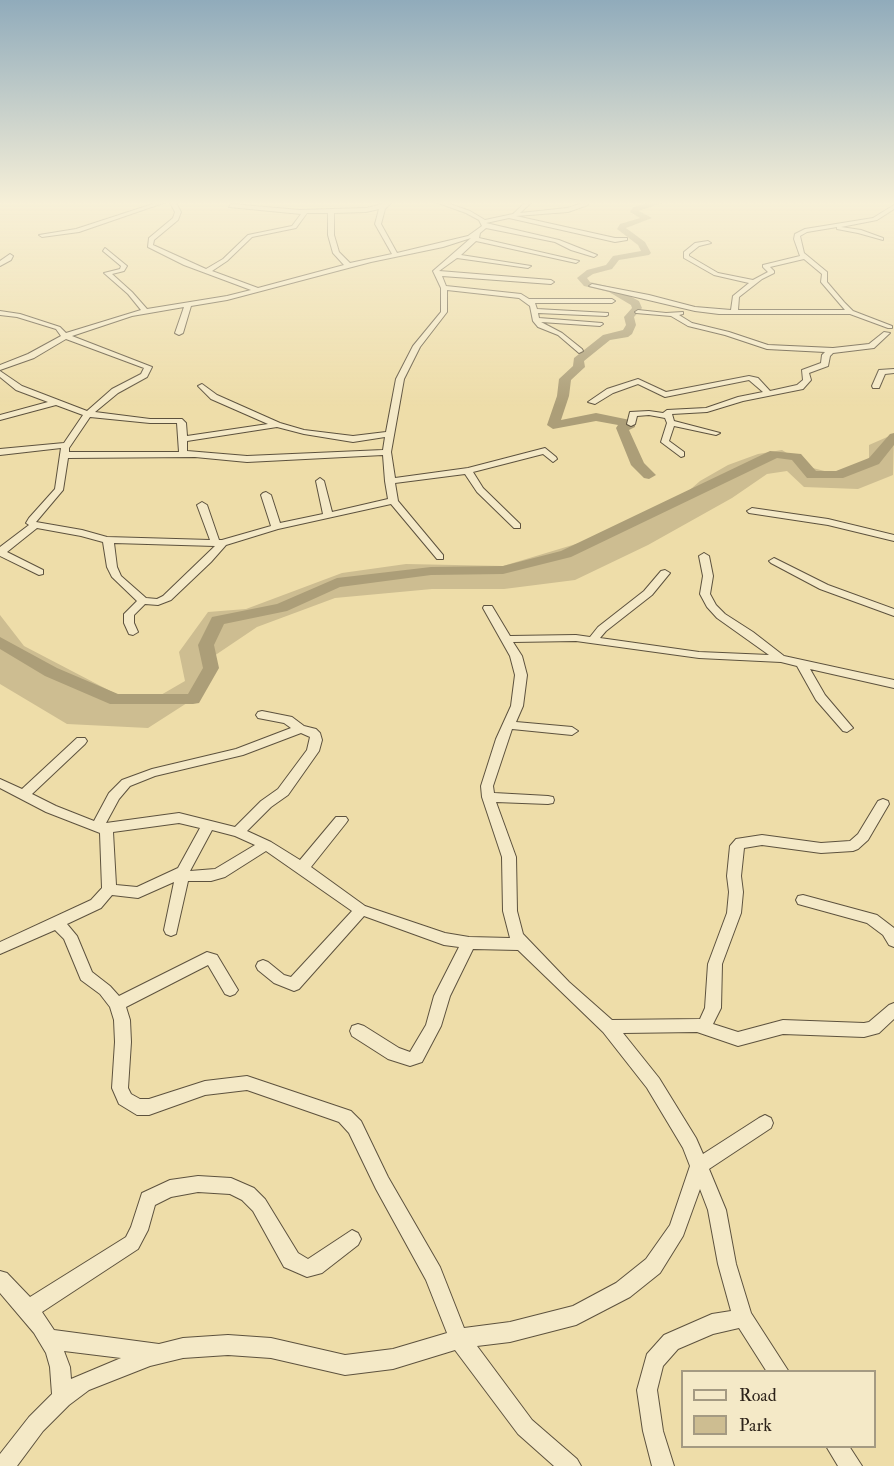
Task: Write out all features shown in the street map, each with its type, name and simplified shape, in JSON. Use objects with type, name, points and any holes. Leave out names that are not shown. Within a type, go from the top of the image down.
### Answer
[{"type":"street","points":[[122,269],[107,273],[145,310]]},
{"type":"street","points":[[201,269],[258,290]]},
{"type":"street","points":[[206,272],[210,269]]},
{"type":"street","points":[[0,368],[30,356],[65,336],[145,310],[188,305],[258,290],[335,269]]},
{"type":"street","points":[[438,269],[436,274],[444,288],[444,312],[417,346],[400,379],[387,452],[393,501],[440,557]]},
{"type":"street","points":[[708,269],[716,274],[754,282]]},
{"type":"street","points":[[734,312],[734,298],[754,282],[772,273],[768,269]]},
{"type":"street","points":[[674,315],[690,325],[727,333],[767,347],[832,350],[871,346],[888,330],[851,312],[828,289],[824,282],[825,273],[821,269]]},
{"type":"street","points":[[436,274],[551,282]]},
{"type":"street","points":[[592,286],[695,309],[734,312],[794,310],[851,312]]},
{"type":"street","points":[[444,288],[496,292],[521,296],[530,301],[612,301]]},
{"type":"street","points":[[530,301],[540,326],[560,334],[579,351]]},
{"type":"street","points":[[179,333],[188,305]]},
{"type":"street","points":[[638,312],[674,315],[695,309]]},
{"type":"street","points":[[534,311],[606,314]]},
{"type":"street","points":[[0,314],[18,315],[57,328],[65,336],[148,367],[144,375],[109,396],[88,414],[66,445],[59,490],[32,520],[31,523],[35,525],[82,532],[107,540],[219,543],[276,527],[393,501]]},
{"type":"street","points":[[536,320],[600,324]]},
{"type":"street","points":[[669,417],[800,387],[807,380],[805,372],[825,364],[826,355],[832,350]]},
{"type":"street","points":[[876,386],[882,372],[894,371]]},
{"type":"street","points":[[0,373],[19,388],[88,414],[150,421],[179,421],[182,423],[183,454]]},
{"type":"street","points":[[591,402],[604,393],[638,381],[665,395],[749,378],[755,380],[769,394]]},
{"type":"street","points":[[202,386],[214,397],[277,425],[334,438],[368,438],[390,434]]},
{"type":"street","points":[[665,395],[669,417],[665,442],[681,454]]},
{"type":"street","points":[[0,418],[56,402]]},
{"type":"street","points":[[631,424],[633,414],[649,413],[669,417],[716,433]]},
{"type":"street","points":[[182,438],[233,433],[277,425]]},
{"type":"street","points":[[0,452],[66,445]]},
{"type":"street","points":[[389,481],[468,471],[544,451],[553,459]]},
{"type":"street","points":[[63,455],[183,454],[247,459],[387,452]]},
{"type":"street","points":[[468,471],[480,490],[518,526]]},
{"type":"street","points":[[320,481],[328,515]]},
{"type":"street","points":[[266,495],[276,527]]},
{"type":"street","points":[[202,505],[219,543]]},
{"type":"street","points":[[752,511],[828,522],[894,538]]},
{"type":"street","points":[[35,525],[0,552],[39,572]]},
{"type":"street","points":[[107,540],[110,545],[112,567],[117,577],[143,601],[158,602],[167,598],[208,560],[219,543]]},
{"type":"street","points":[[704,556],[708,576],[705,594],[712,607],[781,659]]},
{"type":"street","points":[[774,561],[824,587],[894,613]]},
{"type":"street","points":[[593,640],[602,629],[648,593],[665,573]]},
{"type":"street","points":[[133,632],[129,623],[129,614],[143,601]]},
{"type":"street","points":[[488,608],[516,656],[521,675],[517,706],[496,754],[487,786],[488,797],[509,856],[510,911],[516,935],[522,944],[609,1027],[653,1083],[690,1144],[717,1210],[727,1264],[743,1318],[778,1370]]},
{"type":"street","points":[[506,639],[593,640],[699,655],[781,659],[894,684]]},
{"type":"street","points":[[801,663],[820,698],[847,728]]},
{"type":"street","points":[[238,832],[266,804],[283,792],[313,751],[316,736],[281,717],[262,716]]},
{"type":"street","points":[[509,724],[572,731]]},
{"type":"street","points":[[0,948],[96,904],[109,889],[101,828],[114,796],[126,783],[153,773],[239,752],[300,729]]},
{"type":"street","points":[[24,794],[81,741]]},
{"type":"street","points":[[0,783],[51,810],[101,828],[179,819],[238,832],[266,845],[361,910],[444,939],[469,943],[522,944]]},
{"type":"street","points":[[488,797],[548,800]]},
{"type":"street","points":[[704,1026],[713,1008],[715,964],[734,913],[737,846],[741,842],[762,840],[821,848],[852,846],[863,837],[883,804]]},
{"type":"street","points":[[302,868],[341,820]]},
{"type":"street","points":[[171,930],[182,874],[208,825]]},
{"type":"street","points":[[109,889],[138,893],[182,874],[211,876],[220,873],[266,845]]},
{"type":"street","points":[[803,900],[872,919],[888,931],[894,941]]},
{"type":"street","points":[[263,966],[279,979],[294,985],[361,910]]},
{"type":"street","points":[[57,923],[70,936],[86,976],[105,990],[117,1004],[122,1020],[123,1042],[120,1088],[125,1099],[137,1107],[149,1107],[205,1088],[247,1083],[345,1116],[355,1127],[382,1184],[433,1274],[459,1339],[525,1427],[570,1466]]},
{"type":"street","points":[[358,1031],[394,1054],[410,1059],[416,1057],[433,1026],[442,996],[469,943]]},
{"type":"street","points":[[117,1004],[207,958],[212,959],[230,990]]},
{"type":"street","points":[[609,1027],[704,1026],[738,1039],[783,1027],[864,1030],[873,1028],[892,1014]]},
{"type":"street","points":[[4,1466],[36,1424],[62,1398],[82,1383],[162,1353],[183,1348],[228,1345],[271,1348],[345,1365],[393,1359],[459,1339],[510,1332],[576,1315],[623,1290],[653,1266],[677,1230],[699,1166],[765,1123]]},
{"type":"street","points":[[27,1310],[127,1247],[139,1230],[148,1199],[170,1189],[198,1184],[231,1186],[248,1194],[258,1205],[291,1260],[307,1268],[315,1266],[352,1239]]},
{"type":"street","points":[[0,1280],[41,1326],[48,1339],[60,1367],[62,1398]]},
{"type":"street","points":[[663,1466],[653,1431],[647,1390],[654,1360],[671,1342],[712,1324],[743,1318]]},
{"type":"street","points":[[48,1339],[162,1353]]},
{"type":"street","points":[[838,1448],[851,1466]]},
{"type":"green space","points":[[894,434],[893,475],[858,489],[804,487],[787,471],[767,474],[732,498],[648,545],[575,580],[504,589],[432,589],[335,598],[257,627],[214,656],[201,694],[148,728],[67,724],[0,684],[0,615],[24,646],[116,694],[147,703],[185,681],[179,652],[208,612],[246,609],[342,573],[406,564],[503,566],[609,534],[676,502],[700,481],[728,465],[758,454],[782,450],[809,467],[840,475],[869,458],[869,445]]},
{"type":"waterway","points":[[600,269],[590,272],[582,278],[587,284],[612,290],[635,303],[637,308],[629,317],[631,325],[628,332],[624,335],[607,337],[578,360],[579,367],[565,379],[563,396],[553,425],[596,417],[631,424],[622,428],[638,465],[649,475]]},
{"type":"waterway","points":[[0,642],[51,672],[116,700],[193,699],[211,668],[206,645],[218,620],[281,608],[337,583],[431,571],[503,570],[566,554],[775,454],[796,457],[812,475],[838,475],[874,461],[894,437]]}]
